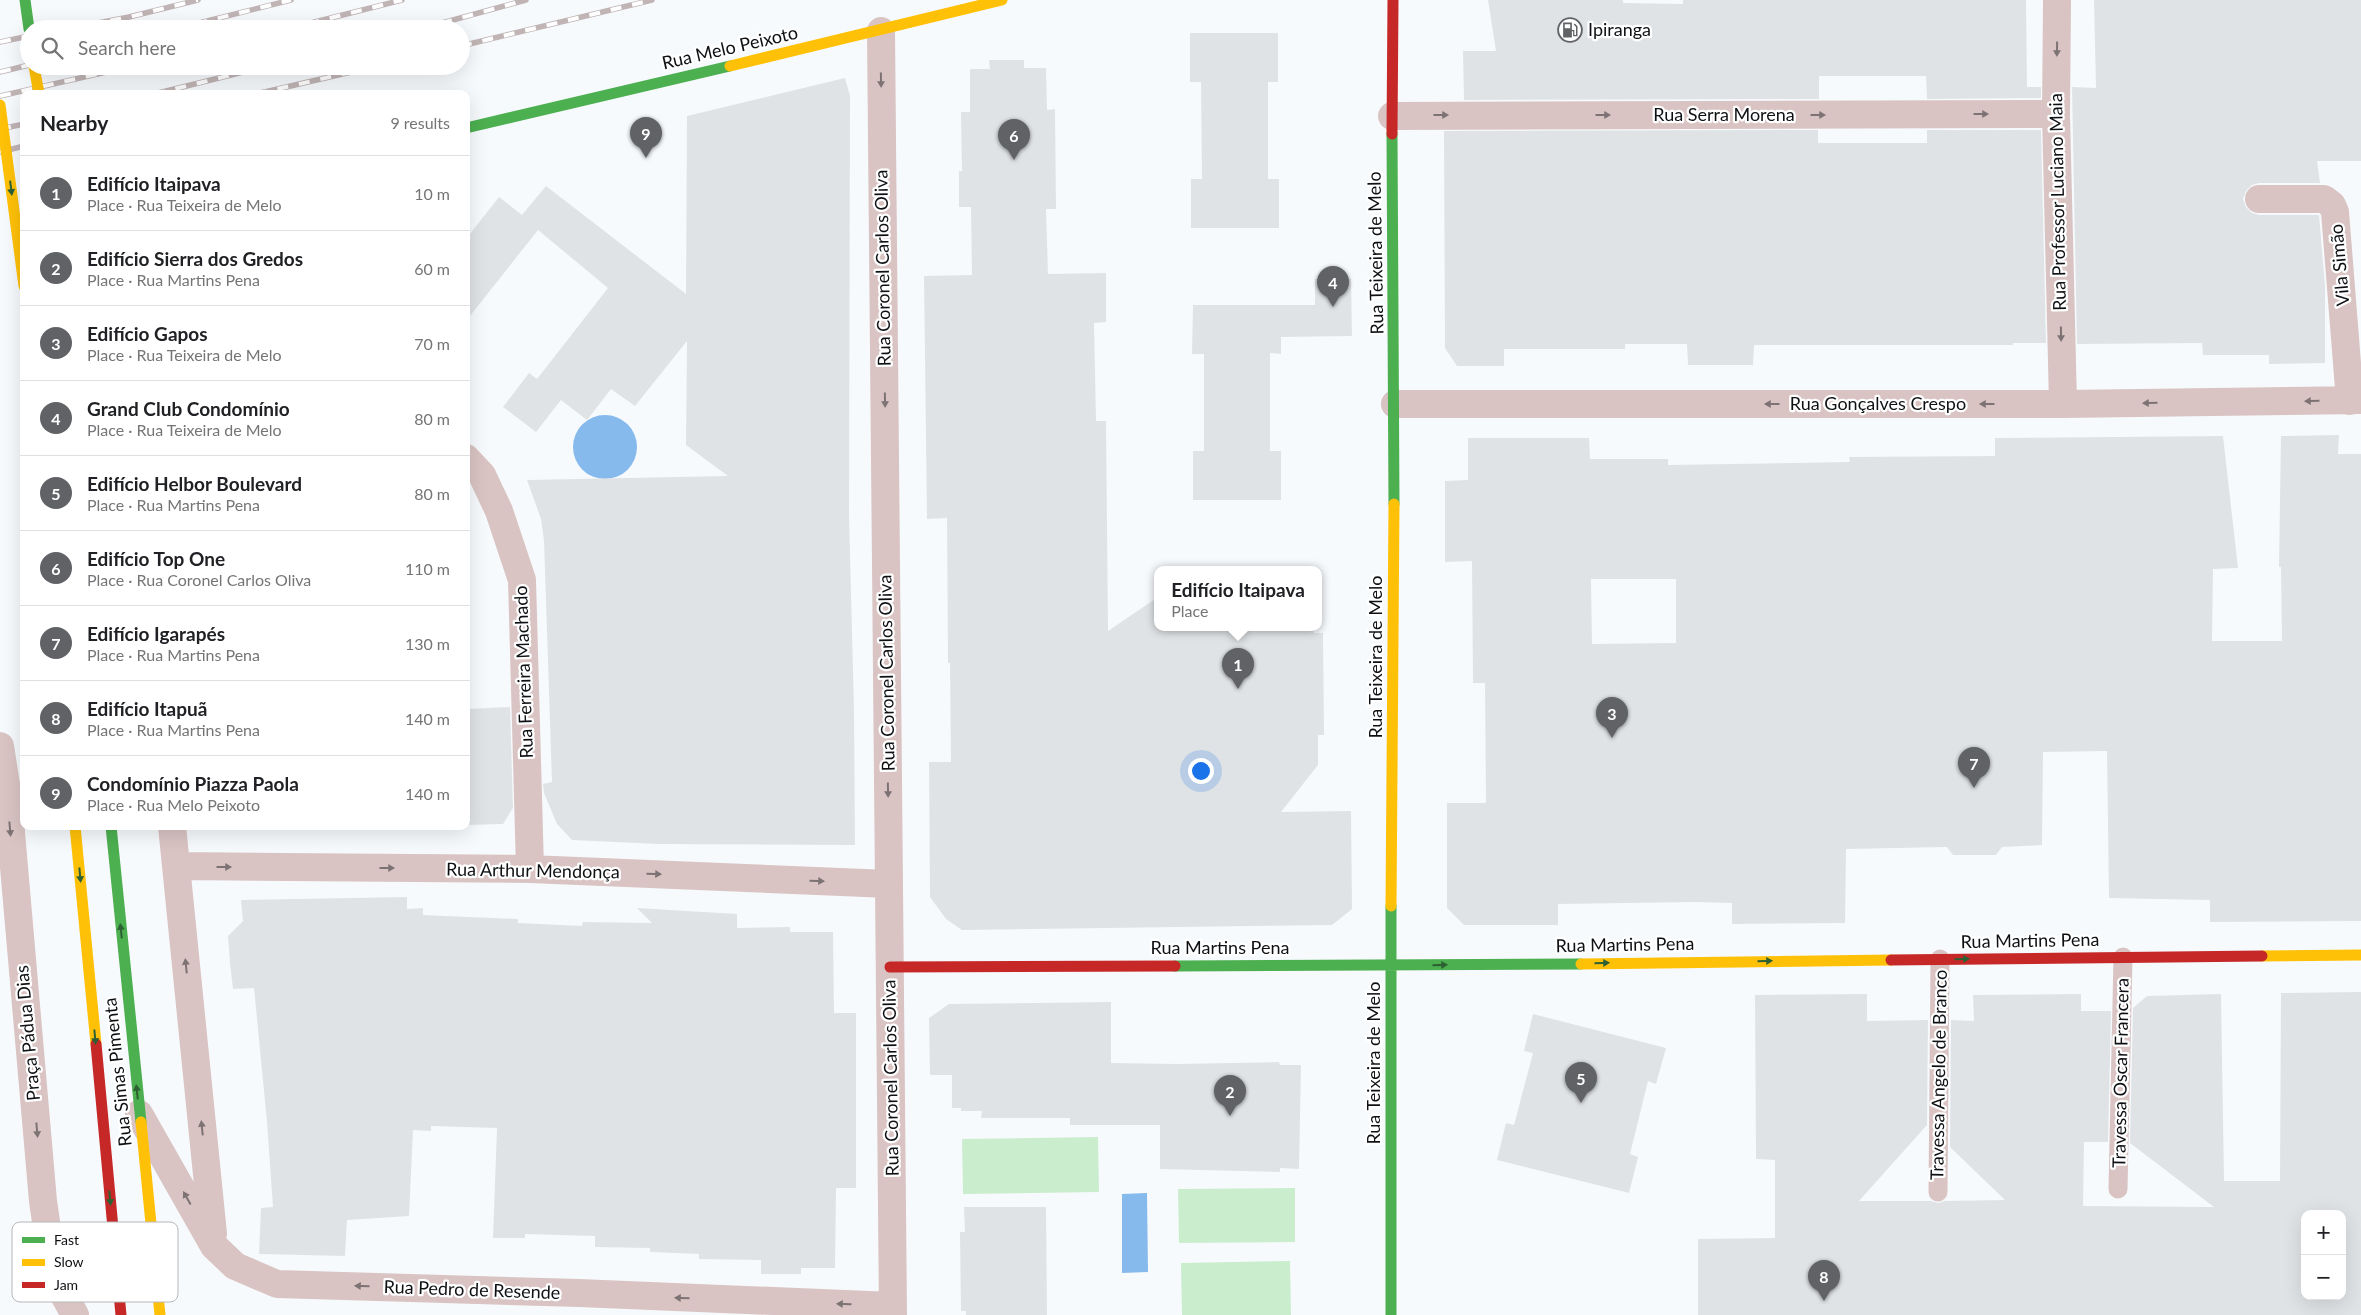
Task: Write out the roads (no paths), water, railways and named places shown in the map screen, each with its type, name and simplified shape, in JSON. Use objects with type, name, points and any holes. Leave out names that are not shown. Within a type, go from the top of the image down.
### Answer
[{"type":"street","points":[[25,0],[28,20]]},
{"type":"street","name":"Rua Melo Peixoto","points":[[470,127],[881,31],[1002,0]]},
{"type":"street","name":"Rua Teixeira de Melo","points":[[1392,1315],[1391,966],[1395,404],[1392,116],[1394,0]]},
{"type":"street","name":"Rua Professor Luciano Maia","points":[[2057,0],[2056,114],[2063,404]]},
{"type":"street","name":"Rua Coronel Carlos Oliva","points":[[881,31],[893,1311]]},
{"type":"street","points":[[35,75],[37,90]]},
{"type":"street","points":[[0,105],[20,256]]},
{"type":"street","name":"Rua Serra Morena","points":[[1392,116],[2056,114]]},
{"type":"street","name":"Vila Simão","points":[[2258,199],[2324,199],[2332,205],[2336,212],[2355,401]]},
{"type":"street","points":[[0,226],[20,222]]},
{"type":"street","name":"Rua Gonçalves Crespo","points":[[1395,404],[2063,404],[2355,401]]},
{"type":"street","name":"Rua Ferreira Machado","points":[[470,462],[482,476],[499,511],[522,580],[530,869]]},
{"type":"street","name":"Praça Pádua Dias","points":[[0,746],[8,798],[7,877],[46,1222]]},
{"type":"street","name":"Rua Simas Pimenta","points":[[75,830],[112,1222]]},
{"type":"street","name":"Rua Simas Pimenta","points":[[111,830],[150,1222]]},
{"type":"street","points":[[172,830],[214,1246]]},
{"type":"street","name":"Rua Arthur Mendonça","points":[[176,866],[530,869],[889,884]]},
{"type":"street","name":"Rua Martins Pena","points":[[890,966],[1391,966],[2361,955]]},
{"type":"street","name":"Rua Pedro de Resende","points":[[139,1114],[214,1246],[234,1266],[278,1284],[579,1293],[893,1311]]},
{"type":"street","name":"Praça Pádua Dias","points":[[68,1302],[75,1315]]},
{"type":"street","name":"Rua Simas Pimenta","points":[[120,1302],[121,1315]]},
{"type":"street","name":"Rua Simas Pimenta","points":[[159,1302],[160,1315]]},
{"type":"lane","name":"Travessa Oscar Francera","points":[[2118,1188],[2123,957]]},
{"type":"lane","name":"Travessa Angelo de Branco","points":[[1938,1192],[1940,959]]},
{"type":"water","points":[[605,415],[623,421],[631,429],[637,447],[631,465],[623,473],[605,479],[587,473],[579,465],[573,447],[579,429],[587,421]]},
{"type":"water","points":[[1147,1193],[1148,1272],[1122,1273],[1122,1194]]},
{"type":"railway","points":[[114,20],[198,0]]},
{"type":"railway","points":[[211,20],[291,0]]},
{"type":"railway","points":[[323,20],[402,0]]},
{"type":"railway","points":[[453,20],[526,0]]},
{"type":"railway","points":[[470,44],[652,0]]},
{"type":"railway","points":[[0,42],[20,38]]},
{"type":"railway","points":[[0,72],[20,67]]},
{"type":"railway","points":[[27,90],[93,75]]},
{"type":"railway","points":[[170,90],[231,75]]},
{"type":"railway","points":[[273,90],[338,75]]},
{"type":"railway","points":[[0,96],[20,91]]},
{"type":"railway","points":[[0,129],[20,125]]},
{"type":"railway","points":[[0,152],[20,147]]},
{"type":"place","name":"Ipiranga","points":[[1570,30]]},
{"type":"place","name":"Condomínio Piazza Paola","points":[[646,158]]},
{"type":"place","name":"Edifício Top One","points":[[1014,160]]},
{"type":"place","name":"Grand Club Condomínio","points":[[1333,307]]},
{"type":"place","name":"Edifício Itaipava","points":[[1238,689]]},
{"type":"place","name":"Edifício Gapos","points":[[1612,738]]},
{"type":"place","name":"Edifício Igarapés","points":[[1974,788]]},
{"type":"place","name":"Edifício Helbor Boulevard","points":[[1581,1103]]},
{"type":"place","name":"Edifício Sierra dos Gredos","points":[[1230,1116]]},
{"type":"place","name":"Edifício Itapuã","points":[[1824,1301]]}]
